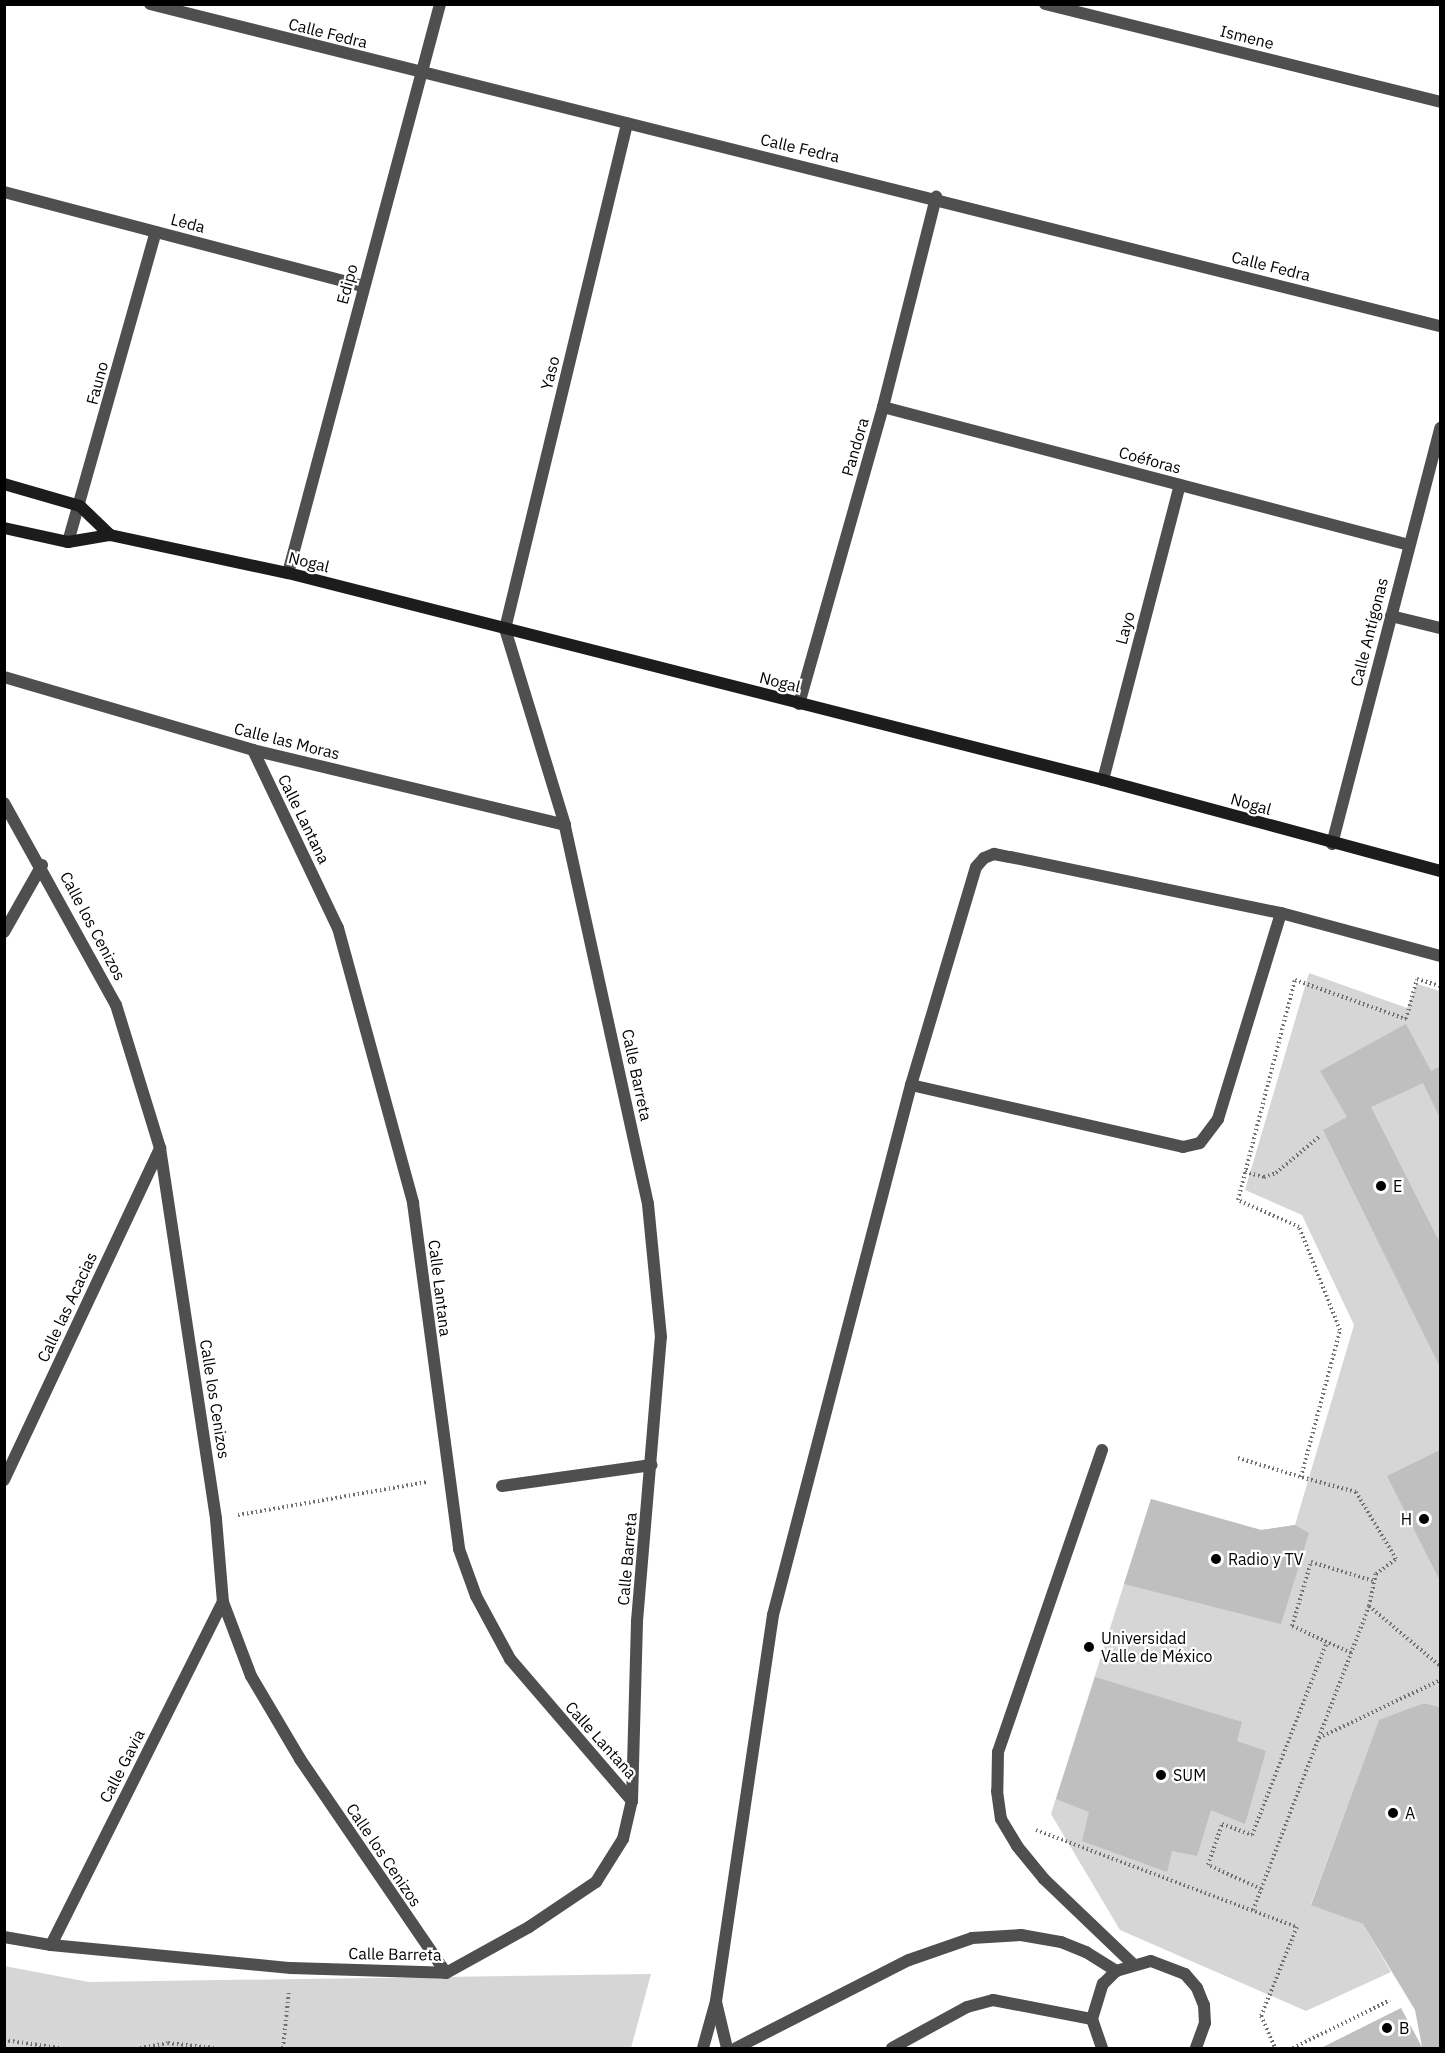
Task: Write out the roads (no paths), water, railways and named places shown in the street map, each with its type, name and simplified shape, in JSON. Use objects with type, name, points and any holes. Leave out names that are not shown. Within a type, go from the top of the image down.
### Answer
[{"type":"street","name":"Calle Fedra","points":[[150,4],[423,74],[936,197],[1440,326]]},
{"type":"street","name":"Edipo","points":[[288,573],[440,4]]},
{"type":"street","name":"Ismene","points":[[1045,4],[1440,102]]},
{"type":"street","name":"Yaso","points":[[505,629],[627,124]]},
{"type":"street","name":"Leda","points":[[4,192],[363,286]]},
{"type":"street","name":"Pandora","points":[[800,704],[883,407],[936,197]]},
{"type":"street","name":"Fauno","points":[[68,542],[156,232]]},
{"type":"street","name":"Coéforas","points":[[883,407],[1409,545]]},
{"type":"street","name":"Calle Antígonas","points":[[1332,844],[1440,428]]},
{"type":"street","points":[[4,484],[80,506],[110,535]]},
{"type":"street","name":"Layo","points":[[1103,780],[1180,485]]},
{"type":"street","points":[[4,528],[68,542],[110,535]]},
{"type":"street","name":"Nogal","points":[[110,535],[288,573],[1103,780],[1332,844],[1440,871]]},
{"type":"street","points":[[1391,616],[1440,628]]},
{"type":"street","name":"Calle Barreta","points":[[4,1937],[51,1945],[291,1968],[446,1973],[530,1927],[596,1882],[623,1839],[632,1801],[637,1621],[652,1465],[661,1337],[648,1204],[565,825],[505,629]]},
{"type":"street","name":"Calle las Moras","points":[[4,677],[253,750],[565,825]]},
{"type":"street","name":"Calle Lantana","points":[[253,750],[338,928],[413,1203],[447,1479],[459,1550],[476,1596],[510,1659],[632,1801]]},
{"type":"street","name":"Calle los Cenizos","points":[[4,803],[42,865],[116,1005],[160,1148],[216,1519],[223,1602],[251,1676],[300,1759],[446,1973]]},
{"type":"street","points":[[703,2049],[716,2001],[773,1615],[911,1085],[972,880],[984,858],[994,854],[1281,913],[1440,956]]},
{"type":"street","points":[[4,932],[42,865]]},
{"type":"street","points":[[911,1085],[1183,1147],[1200,1143],[1218,1119],[1281,913]]},
{"type":"street","name":"Calle las Acacias","points":[[4,1480],[160,1148]]},
{"type":"street","points":[[1102,1450],[998,1752],[997,1791],[1001,1819],[1044,1879],[1132,1963]]},
{"type":"street","points":[[502,1486],[652,1465]]},
{"type":"street","name":"Calle Gavia","points":[[51,1945],[223,1602]]},
{"type":"street","points":[[736,2049],[909,1960],[972,1938],[1021,1935],[1061,1942],[1086,1952],[1116,1971]]},
{"type":"street","points":[[1102,2049],[1092,2019],[1103,1984],[1116,1971],[1132,1963],[1151,1961],[1169,1965],[1197,1988],[1204,2005],[1205,2024],[1196,2049]]},
{"type":"street","points":[[892,2049],[967,2007],[993,2000],[1092,2019]]},
{"type":"street","points":[[716,2001],[727,2049]]},
{"type":"place","name":"E","points":[[1381,1186]]},
{"type":"place","name":"H","points":[[1424,1519]]},
{"type":"place","name":"Radio y TV","points":[[1216,1559]]},
{"type":"place","name":"Universidad Valle de México","points":[[1089,1647]]},
{"type":"place","name":"SUM","points":[[1161,1775]]},
{"type":"place","name":"A","points":[[1393,1813]]},
{"type":"place","name":"B","points":[[1387,2028]]}]
